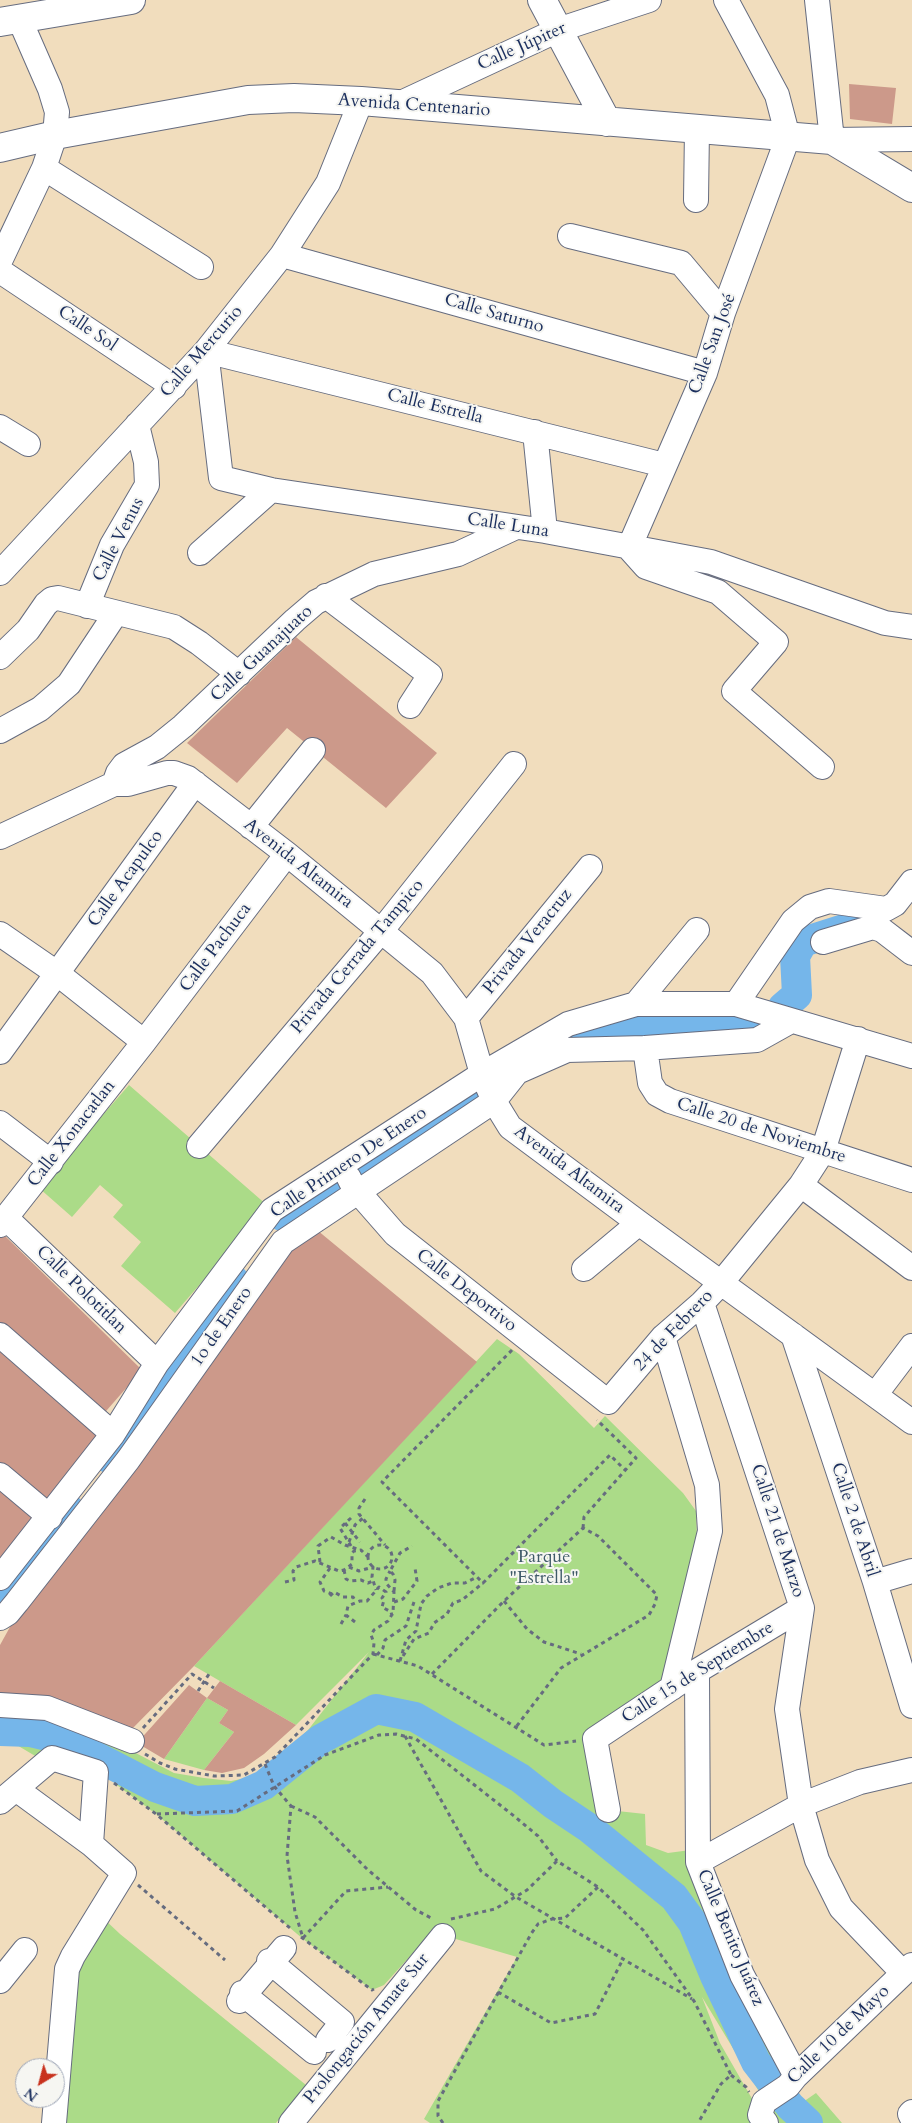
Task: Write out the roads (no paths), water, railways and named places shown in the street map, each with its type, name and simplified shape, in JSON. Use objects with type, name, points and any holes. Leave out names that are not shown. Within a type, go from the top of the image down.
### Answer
[{"type":"main road","points":[[10,20],[131,0]]},
{"type":"main road","points":[[542,0],[607,122]]},
{"type":"main road","name":"Avenida Centenario","points":[[0,148],[55,135],[248,100],[294,98],[361,101],[832,140]]},
{"type":"main road","points":[[832,140],[912,188]]},
{"type":"street","name":"Calle Júpiter","points":[[399,104],[558,30],[649,0]]},
{"type":"street","points":[[726,0],[777,95],[788,137]]},
{"type":"street","points":[[817,0],[832,140],[912,139]]},
{"type":"street","points":[[0,261],[44,168],[55,135],[57,112],[50,89],[10,20]]},
{"type":"street","name":"Calle Mercurio","points":[[0,573],[206,351],[282,255],[328,183],[361,101]]},
{"type":"street","points":[[696,200],[697,129]]},
{"type":"street","name":"Calle San José","points":[[628,548],[705,373],[723,313],[788,137]]},
{"type":"street","points":[[44,168],[201,267]]},
{"type":"street","points":[[570,236],[681,263],[723,313]]},
{"type":"street","name":"Calle Saturno","points":[[282,255],[705,373]]},
{"type":"street","name":"Calle Sol","points":[[0,271],[174,387]]},
{"type":"street","name":"Calle Estrella","points":[[206,351],[664,465]]},
{"type":"street","name":"Calle Luna","points":[[206,351],[221,478],[271,490],[545,531],[711,562],[885,623],[912,627]]},
{"type":"street","name":"Calle Venus","points":[[137,425],[146,462],[146,485],[112,545],[87,606],[174,628],[193,639],[239,674]]},
{"type":"street","points":[[0,427],[28,444]]},
{"type":"street","points":[[535,432],[545,531]]},
{"type":"street","points":[[200,553],[271,490]]},
{"type":"street","name":"Calle Guanajuato","points":[[114,784],[118,772],[124,765],[169,738],[202,710],[301,614],[326,596],[374,574],[458,554],[516,527]]},
{"type":"street","points":[[628,548],[646,567],[718,592],[776,642],[734,692],[822,767]]},
{"type":"street","points":[[326,596],[430,675],[410,706]]},
{"type":"street","points":[[0,658],[22,638],[52,599],[58,598],[87,606]]},
{"type":"street","points":[[0,731],[40,709],[70,684],[116,613]]},
{"type":"street","points":[[251,827],[313,750]]},
{"type":"street","name":"Privada Cerrada Tampico","points":[[198,1146],[382,930],[514,764]]},
{"type":"street","name":"Avenida Altamira","points":[[0,837],[114,784],[128,784],[167,773],[181,775],[195,783],[382,930],[432,973],[466,1018],[482,1074],[494,1101],[510,1127],[912,1422]]},
{"type":"street","name":"Calle Acapulco","points":[[0,1052],[195,783]]},
{"type":"street","name":"Calle Pachuca","points":[[144,1042],[287,854]]},
{"type":"street","name":"Privada Veracruz","points":[[466,1018],[590,867]]},
{"type":"street","points":[[736,1004],[793,921],[810,907],[829,901],[886,909],[895,904],[912,882]]},
{"type":"street","points":[[823,942],[873,927],[882,930],[912,953]]},
{"type":"street","points":[[636,1004],[697,930]]},
{"type":"street","points":[[0,934],[58,974],[144,1042]]},
{"type":"street","name":"Calle Primero De Enero","points":[[0,1578],[50,1517],[113,1434],[157,1363],[272,1210],[350,1177],[482,1074],[568,1024],[636,1004],[736,1004],[912,1056]]},
{"type":"street","points":[[494,1101],[517,1072],[567,1050],[645,1048],[757,1040],[791,1020]]},
{"type":"street","name":"24 de Febrero","points":[[604,1412],[663,1337],[702,1303],[721,1283],[801,1185],[823,1151],[858,1039]]},
{"type":"street","name":"Calle Xonacatlan","points":[[3,1222],[144,1042]]},
{"type":"street","name":"Calle 20 de Noviembre","points":[[645,1048],[650,1083],[658,1094],[670,1101],[912,1180]]},
{"type":"street","name":"1o de Enero","points":[[5,1612],[128,1460],[283,1242],[350,1177],[494,1101]]},
{"type":"street","points":[[0,1123],[51,1162]]},
{"type":"street","name":"Calle Deportivo","points":[[350,1177],[395,1234],[604,1412]]},
{"type":"street","points":[[801,1185],[912,1268]]},
{"type":"street","name":"Calle Polotitlan","points":[[3,1222],[157,1363]]},
{"type":"street","points":[[584,1269],[639,1223]]},
{"type":"street","name":"Calle 21 de Marzo","points":[[702,1303],[802,1608],[787,1709],[801,1805],[817,1860],[841,1908],[908,1969]]},
{"type":"street","points":[[0,1335],[113,1434]]},
{"type":"street","name":"Calle 2 de Abril","points":[[793,1335],[875,1582],[912,1706]]},
{"type":"street","points":[[663,1337],[707,1485],[710,1531],[672,1688]]},
{"type":"street","points":[[875,1395],[912,1346]]},
{"type":"street","points":[[0,1475],[50,1517]]},
{"type":"street","points":[[875,1582],[912,1571]]},
{"type":"street","name":"Calle 15 de Septiembre","points":[[608,1810],[595,1739],[697,1671],[802,1608]]},
{"type":"street","name":"Calle Benito Juárez","points":[[697,1671],[698,1862],[742,1975],[792,2081]]},
{"type":"street","points":[[0,1705],[47,1708],[135,1745]]},
{"type":"street","points":[[54,2123],[67,1969],[124,1873],[91,1844],[8,1795],[52,1758],[96,1772],[91,1844]]},
{"type":"street","points":[[698,1862],[801,1805],[860,1782],[912,1770]]},
{"type":"street","name":"Prolongación Amate Sur","points":[[290,2123],[329,2075],[289,2005],[444,1926]]},
{"type":"street","points":[[0,1981],[25,1950]]},
{"type":"street","name":"Calle 10 de Mayo","points":[[765,2112],[792,2081],[908,1969]]},
{"type":"waterway","points":[[783,1007],[797,995],[795,956],[803,942],[850,927]]},
{"type":"waterway","points":[[282,1216],[349,1177],[477,1097],[500,1076],[548,1045],[651,1021],[756,1015]]},
{"type":"waterway","points":[[108,1458],[233,1279]]},
{"type":"waterway","points":[[0,1598],[69,1509]]},
{"type":"waterway","points":[[0,1731],[30,1732],[64,1740],[155,1787],[195,1801],[232,1799],[264,1785],[321,1739],[376,1709],[415,1717],[520,1778],[553,1804],[589,1828],[674,1897],[693,1923],[715,1976],[756,2062],[790,2106],[808,2123]]},
{"type":"park label","name":"Parque \"Estrella\"","points":[[544,1568]]}]
